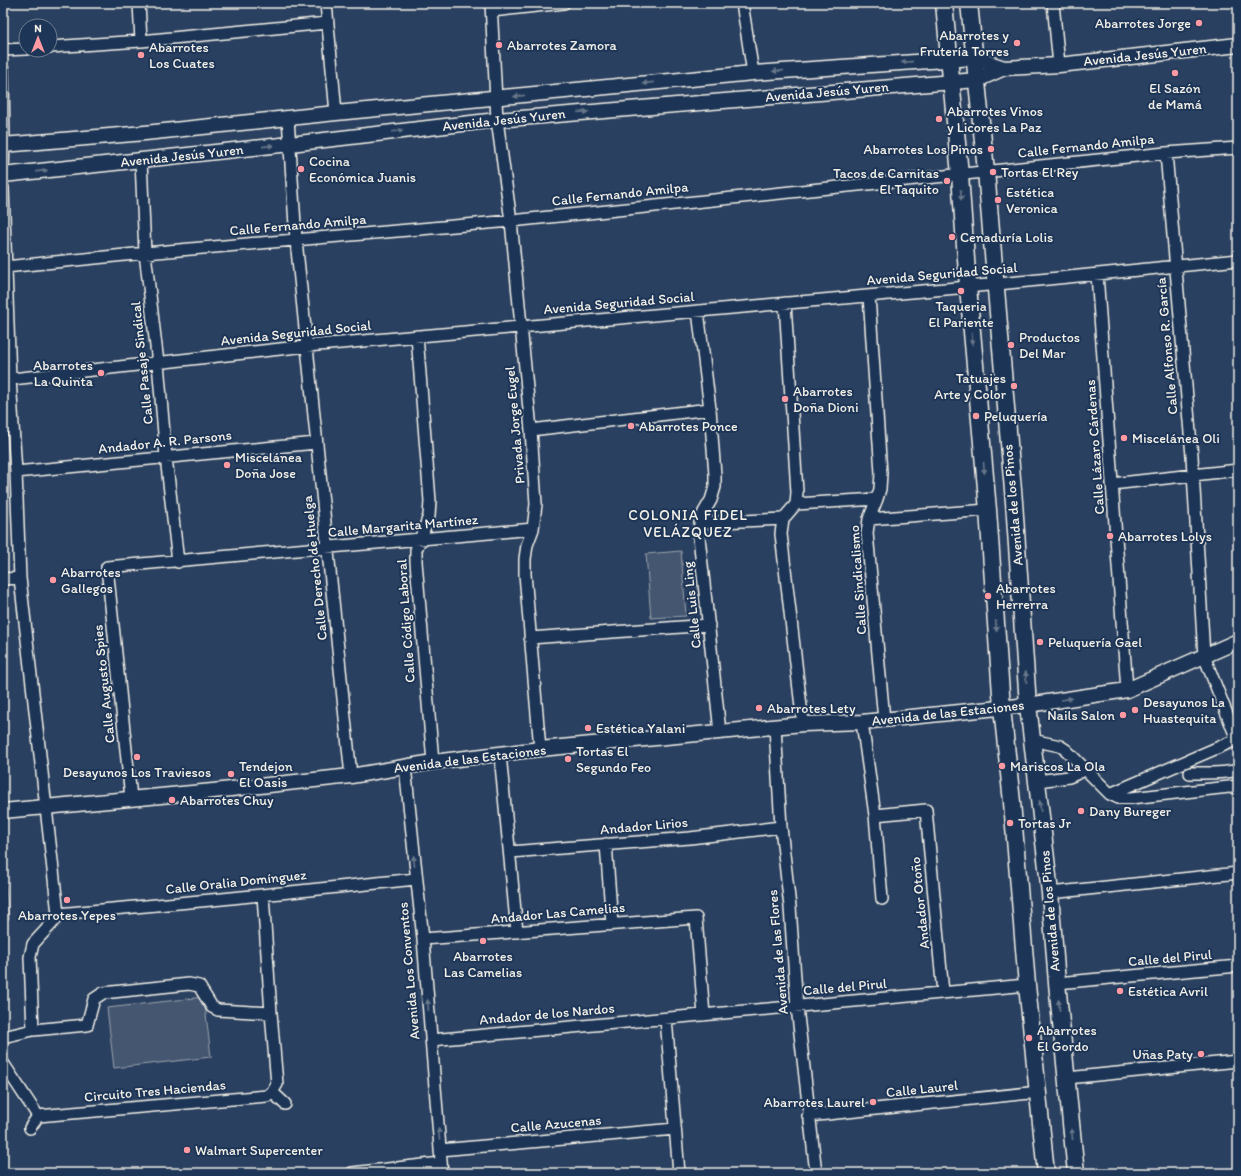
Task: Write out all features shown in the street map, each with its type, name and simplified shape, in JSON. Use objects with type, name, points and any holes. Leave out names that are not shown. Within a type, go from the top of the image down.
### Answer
[{"type":"main road","name":"Avenida de los Pinos","points":[[944,3],[988,510],[1002,708],[1012,802],[1027,985],[1046,1173]]},
{"type":"main road","name":"Avenida de los Pinos","points":[[969,3],[986,171],[1014,502],[1028,705],[1050,893],[1057,983],[1076,1173]]},
{"type":"street","points":[[139,3],[141,41]]},
{"type":"street","points":[[326,3],[336,113]]},
{"type":"street","points":[[491,7],[564,3]]},
{"type":"street","points":[[742,3],[753,73]]},
{"type":"street","points":[[1053,3],[1059,65]]},
{"type":"street","name":"Privada Jorge Eugel","points":[[491,7],[497,120],[510,221],[521,327],[531,430],[536,504],[533,529],[527,545],[525,574],[540,749]]},
{"type":"street","points":[[58,46],[141,41],[328,23]]},
{"type":"street","name":"Avenida Jesús Yuren","points":[[3,175],[497,120],[976,80],[1004,68],[1059,65],[1238,45]]},
{"type":"street","points":[[3,50],[18,49]]},
{"type":"street","name":"Avenida Jesús Yuren","points":[[4,145],[145,133],[753,73],[974,58],[1004,68]]},
{"type":"street","points":[[3,70],[3,169]]},
{"type":"street","name":"Calle Derecho de Huelga","points":[[288,118],[296,240],[351,776]]},
{"type":"street","name":"Calle Fernando Amilpa","points":[[5,267],[145,253],[510,221],[960,175],[986,171],[1166,153],[1238,148]]},
{"type":"street","name":"Calle Alfonso R. García","points":[[1166,153],[1192,456],[1204,656],[1238,740]]},
{"type":"street","name":"Calle Pasaje Sindical","points":[[141,160],[145,253],[158,363],[166,457],[178,562]]},
{"type":"street","points":[[3,188],[6,379],[16,472],[20,578],[58,914],[55,920],[33,944],[30,957],[33,1030]]},
{"type":"street","name":"Avenida Seguridad Social","points":[[6,379],[307,346],[968,287],[1238,260]]},
{"type":"street","name":"Calle Lázaro Cárdenas","points":[[1097,274],[1127,690]]},
{"type":"street","name":"Calle Sindicalismo","points":[[868,296],[881,473],[880,489],[868,519],[868,533],[884,720]]},
{"type":"street","points":[[785,303],[797,492],[796,504],[783,519],[781,534],[803,724]]},
{"type":"street","name":"Calle Luis Ling","points":[[698,311],[710,409],[716,475],[715,487],[711,500],[700,523],[699,537],[720,732]]},
{"type":"street","name":"Calle Código Laboral","points":[[417,336],[430,501],[429,516],[426,527],[416,550],[416,574],[433,762]]},
{"type":"street","points":[[531,430],[710,409]]},
{"type":"street","name":"Andador A. R. Parsons","points":[[16,472],[316,443]]},
{"type":"street","points":[[1112,484],[1238,470]]},
{"type":"street","points":[[796,504],[877,499]]},
{"type":"street","points":[[868,519],[988,510]]},
{"type":"street","points":[[700,523],[783,519]]},
{"type":"street","name":"Calle Margarita Martínez","points":[[107,567],[178,562],[533,529]]},
{"type":"street","name":"Calle Augusto Spies","points":[[107,567],[131,798]]},
{"type":"street","points":[[3,579],[20,578]]},
{"type":"street","points":[[530,638],[709,625]]},
{"type":"street","name":"Avenida de las Estaciones","points":[[3,811],[351,776],[433,762],[540,749],[803,724],[862,722],[1028,705],[1127,690],[1238,641]]},
{"type":"street","points":[[862,722],[875,815],[882,899]]},
{"type":"street","name":"Avenida de las Flores","points":[[775,727],[780,827],[790,907],[797,1007],[808,1116],[816,1173]]},
{"type":"street","points":[[1032,740],[1060,746],[1066,750],[1110,794],[1119,798],[1131,798],[1238,786]]},
{"type":"street","points":[[1110,794],[1238,740]]},
{"type":"street","points":[[500,754],[517,932]]},
{"type":"street","points":[[1188,761],[1190,773],[1190,792]]},
{"type":"street","name":"Avenida Los Conventos","points":[[405,766],[423,940],[442,1168]]},
{"type":"street","points":[[1037,781],[1069,777],[1085,770]]},
{"type":"street","points":[[1190,773],[1232,772],[1238,770]]},
{"type":"street","name":"Andador Otoño","points":[[875,815],[926,810],[943,993]]},
{"type":"street","name":"Andador Lirios","points":[[510,852],[690,838],[780,827]]},
{"type":"street","points":[[606,844],[612,924]]},
{"type":"street","points":[[1050,893],[1238,873]]},
{"type":"street","name":"Calle Oralia Domínguez","points":[[58,914],[416,879]]},
{"type":"street","points":[[263,895],[270,1013],[277,1084],[272,1092],[285,1104]]},
{"type":"street","name":"Andador Las Camelias","points":[[423,940],[696,918],[704,1015]]},
{"type":"street","name":"Calle del Pirul","points":[[1057,983],[1238,966]]},
{"type":"street","points":[[3,1037],[33,1030],[87,1025],[94,999],[103,993],[189,984],[199,986],[212,1007],[218,1010],[270,1013]]},
{"type":"street","name":"Calle del Pirul","points":[[666,1019],[1027,985]]},
{"type":"street","points":[[666,1019],[680,1173]]},
{"type":"street","name":"Andador de los Nardos","points":[[431,1040],[666,1019]]},
{"type":"street","points":[[1067,1078],[1238,1061]]},
{"type":"street","points":[[3,1063],[38,1116],[30,1128]]},
{"type":"street","name":"Circuito Tres Haciendas","points":[[38,1116],[267,1096],[272,1092]]},
{"type":"street","name":"Calle Laurel","points":[[808,1116],[1039,1092]]},
{"type":"street","name":"Calle Azucenas","points":[[440,1150],[676,1129]]},
{"type":"street","points":[[352,1173],[442,1168]]},
{"type":"shaded area","points":[[681,551],[686,616],[651,618],[646,554]]},
{"type":"shaded area","points":[[3,851],[9,919],[3,920]]},
{"type":"shaded area","points":[[204,997],[211,1057],[114,1068],[107,1008]]},
{"type":"place","name":"Abarrotes Jorge","points":[[1199,23]]},
{"type":"place","name":"Abarrotes y Frutería Torres","points":[[1017,43]]},
{"type":"place","name":"Abarrotes Zamora","points":[[499,45]]},
{"type":"place","name":"Abarrotes Los Cuates","points":[[141,55]]},
{"type":"place","name":"El Sazón de Mamá","points":[[1175,73]]},
{"type":"place","name":"Abarrotes Vinos y Licores La Paz","points":[[939,119]]},
{"type":"place","name":"Abarrotes Los Pinos","points":[[991,149]]},
{"type":"place","name":"Cocina Económica Juanis","points":[[301,169]]},
{"type":"place","name":"Tortas El Rey","points":[[993,172]]},
{"type":"place","name":"Tacos de Carnitas El Taquito","points":[[947,181]]},
{"type":"place","name":"Estética Veronica","points":[[998,200]]},
{"type":"place","name":"Cenaduría Lolis","points":[[952,237]]},
{"type":"place","name":"Taqueria El Pariente","points":[[961,291]]},
{"type":"place","name":"Productos Del Mar","points":[[1011,345]]},
{"type":"place","name":"Abarrotes La Quinta","points":[[101,373]]},
{"type":"place","name":"Tatuajes Arte y Color","points":[[1014,386]]},
{"type":"place","name":"Abarrotes Doña Dioni","points":[[785,399]]},
{"type":"place","name":"Peluquería","points":[[976,416]]},
{"type":"place","name":"Abarrotes Ponce","points":[[631,426]]},
{"type":"place","name":"Miscelánea Oli","points":[[1124,438]]},
{"type":"place","name":"Miscelánea Doña Jose","points":[[227,465]]},
{"type":"place","name":"Abarrotes Lolys","points":[[1110,536]]},
{"type":"place","name":"Abarrotes Gallegos","points":[[53,580]]},
{"type":"place","name":"Abarrotes Herrerra","points":[[988,596]]},
{"type":"place","name":"Peluquería Gael","points":[[1040,642]]},
{"type":"place","name":"Abarrotes Lety","points":[[759,708]]},
{"type":"place","name":"Desayunos La Huastequita","points":[[1135,710]]},
{"type":"place","name":"Nails Salon","points":[[1123,715]]},
{"type":"place","name":"Estética Yalani","points":[[588,728]]},
{"type":"place","name":"Desayunos Los Traviesos","points":[[137,757]]},
{"type":"place","name":"Tortas El Segundo Feo","points":[[568,759]]},
{"type":"place","name":"Mariscos La Ola","points":[[1002,766]]},
{"type":"place","name":"Tendejon El Oasis","points":[[231,774]]},
{"type":"place","name":"Abarrotes Chuy","points":[[172,800]]},
{"type":"place","name":"Dany Bureger","points":[[1081,811]]},
{"type":"place","name":"Tortas Jr","points":[[1010,823]]},
{"type":"place","name":"Abarrotes Yepes","points":[[67,900]]},
{"type":"place","name":"Abarrotes Las Camelias","points":[[483,941]]},
{"type":"place","name":"Estética Avril","points":[[1120,991]]},
{"type":"place","name":"Abarrotes El Gordo","points":[[1029,1038]]},
{"type":"place","name":"Uñas Paty","points":[[1201,1054]]},
{"type":"place","name":"Abarrotes Laurel","points":[[873,1102]]},
{"type":"place","name":"Walmart Supercenter","points":[[187,1150]]},
{"type":"district","name":"COLONIA FIDEL VELÁZQUEZ","points":[[688,524]]}]
